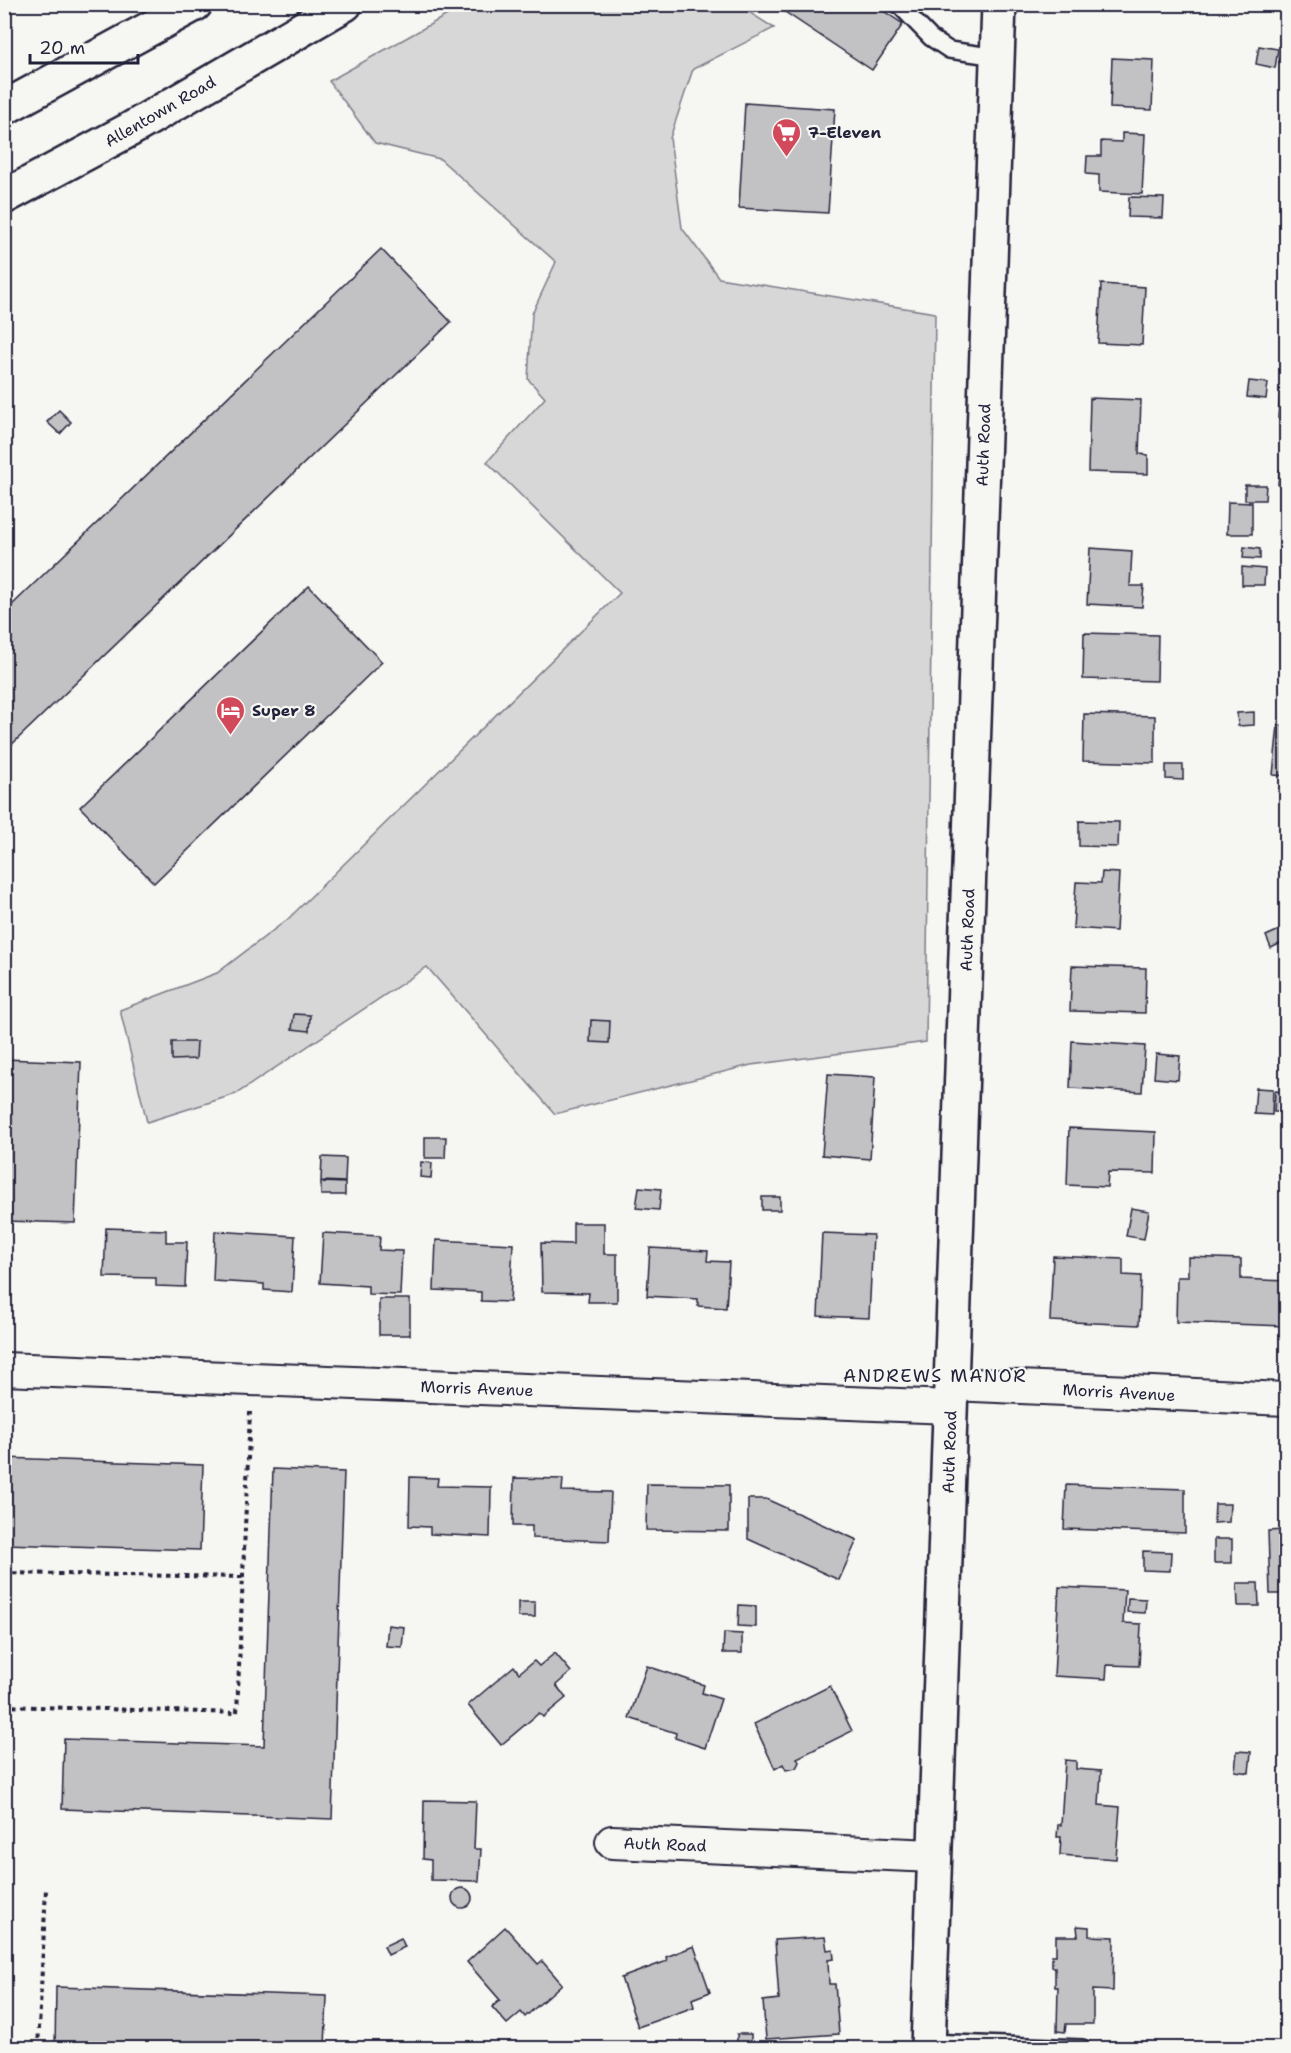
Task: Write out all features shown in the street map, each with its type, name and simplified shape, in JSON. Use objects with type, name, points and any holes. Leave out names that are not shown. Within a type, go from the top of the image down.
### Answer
[{"type":"main road","points":[[4,108],[195,4]]},
{"type":"main road","name":"Allentown Road","points":[[4,197],[129,130],[345,4]]},
{"type":"main road","name":"Auth Road","points":[[928,2046],[999,4]]},
{"type":"street","name":"Morris Avenue","points":[[4,1369],[251,1379],[951,1395],[1287,1400]]},
{"type":"street","name":"Auth Road","points":[[612,1842],[934,1856]]},
{"type":"lane","points":[[898,4],[931,38],[949,50],[997,57]]},
{"type":"lane","points":[[928,2046],[1083,2048]]},
{"type":"path","points":[[4,1706],[237,1713],[251,1379]]},
{"type":"path","points":[[4,1573],[243,1577]]},
{"type":"path","points":[[38,2049],[46,1889]]},
{"type":"shaded area","points":[[465,5],[738,5],[774,28],[693,69],[670,138],[682,228],[719,278],[935,313],[926,1042],[751,1065],[555,1114],[427,967],[236,1094],[147,1122],[120,1010],[217,973],[288,919],[620,593],[487,462],[545,398],[528,379],[532,314],[556,262],[440,159],[375,143],[329,81]]},
{"type":"building","points":[[773,4],[873,4],[903,24],[872,70]]},
{"type":"building","points":[[1123,4],[1182,4],[1181,9]]},
{"type":"building","points":[[1259,46],[1278,49],[1275,68],[1256,64]]},
{"type":"building","points":[[1112,58],[1154,60],[1152,110],[1110,108]]},
{"type":"building","name":"7-Eleven","points":[[745,103],[835,109],[828,213],[739,208]]},
{"type":"building","points":[[1122,133],[1145,134],[1142,194],[1099,192],[1099,175],[1086,174],[1087,156],[1101,156],[1101,141],[1122,142]]},
{"type":"building","points":[[1129,197],[1164,198],[1163,218],[1128,217]]},
{"type":"building","points":[[381,249],[451,322],[4,752],[4,597],[12,605]]},
{"type":"building","points":[[1101,284],[1145,287],[1142,345],[1098,343]]},
{"type":"building","points":[[1249,381],[1268,383],[1266,399],[1247,397]]},
{"type":"building","points":[[1280,395],[1286,395],[1286,419],[1278,418]]},
{"type":"building","points":[[1090,398],[1141,400],[1139,454],[1148,455],[1148,474],[1088,472]]},
{"type":"building","points":[[59,410],[71,422],[60,434],[47,422]]},
{"type":"building","points":[[1280,469],[1286,470],[1286,485],[1278,484]]},
{"type":"building","points":[[1245,485],[1266,485],[1265,500],[1245,500]]},
{"type":"building","points":[[1228,502],[1252,503],[1252,534],[1227,534]]},
{"type":"building","points":[[1244,547],[1260,549],[1260,559],[1243,558]]},
{"type":"building","points":[[1090,548],[1132,551],[1130,586],[1144,586],[1142,607],[1087,604]]},
{"type":"building","points":[[1242,567],[1265,569],[1264,585],[1242,585]]},
{"type":"building","name":"Super 8","points":[[309,586],[382,662],[154,883],[80,807]]},
{"type":"building","points":[[1084,633],[1158,635],[1157,681],[1083,679]]},
{"type":"building","points":[[1254,712],[1254,725],[1238,726],[1237,713]]},
{"type":"building","points":[[1084,714],[1155,716],[1155,763],[1083,761]]},
{"type":"building","points":[[1278,725],[1286,726],[1286,776],[1273,775]]},
{"type":"building","points":[[1166,765],[1183,765],[1183,780],[1166,779]]},
{"type":"building","points":[[1079,821],[1119,822],[1118,847],[1079,846]]},
{"type":"building","points":[[1102,872],[1119,873],[1116,931],[1073,928],[1076,882],[1101,883]]},
{"type":"building","points":[[1286,927],[1286,941],[1271,948],[1266,936]]},
{"type":"building","points":[[1072,966],[1146,968],[1145,1013],[1070,1011]]},
{"type":"building","points":[[294,1014],[310,1015],[309,1031],[292,1029]]},
{"type":"building","points":[[591,1020],[610,1021],[609,1043],[590,1042]]},
{"type":"building","points":[[1072,1041],[1145,1046],[1142,1092],[1070,1088]]},
{"type":"building","points":[[172,1042],[197,1042],[196,1059],[172,1060]]},
{"type":"building","points":[[1156,1054],[1180,1056],[1178,1080],[1154,1078]]},
{"type":"building","points":[[4,1059],[81,1062],[75,1223],[4,1221]]},
{"type":"building","points":[[828,1074],[875,1077],[870,1159],[822,1155]]},
{"type":"building","points":[[1256,1088],[1273,1089],[1272,1115],[1254,1114]]},
{"type":"building","points":[[1275,1091],[1286,1092],[1286,1112],[1274,1112]]},
{"type":"building","points":[[1069,1128],[1156,1132],[1155,1173],[1108,1172],[1107,1187],[1067,1185]]},
{"type":"building","points":[[425,1137],[446,1137],[445,1158],[425,1158]]},
{"type":"building","points":[[322,1157],[346,1158],[345,1182],[321,1181]]},
{"type":"building","points":[[421,1162],[432,1163],[431,1178],[420,1177]]},
{"type":"building","points":[[321,1182],[345,1183],[345,1195],[321,1195]]},
{"type":"building","points":[[639,1187],[661,1189],[659,1210],[636,1208]]},
{"type":"building","points":[[762,1197],[780,1197],[780,1210],[762,1210]]},
{"type":"building","points":[[1131,1208],[1149,1211],[1144,1239],[1126,1236]]},
{"type":"building","points":[[573,1223],[604,1223],[604,1254],[617,1254],[617,1302],[588,1302],[589,1293],[542,1292],[541,1243],[573,1244]]},
{"type":"building","points":[[106,1228],[166,1230],[166,1242],[187,1242],[185,1287],[156,1286],[156,1278],[104,1277]]},
{"type":"building","points":[[215,1231],[295,1236],[292,1292],[264,1290],[264,1284],[213,1281]]},
{"type":"building","points":[[323,1233],[380,1236],[379,1250],[402,1251],[400,1295],[368,1294],[368,1286],[320,1283]]},
{"type":"building","points":[[822,1233],[873,1235],[869,1318],[818,1316]]},
{"type":"building","points":[[436,1240],[513,1244],[510,1302],[481,1301],[481,1292],[434,1290]]},
{"type":"building","points":[[650,1248],[708,1251],[707,1261],[729,1262],[726,1308],[698,1306],[698,1299],[647,1296]]},
{"type":"building","points":[[1053,1256],[1123,1259],[1123,1275],[1141,1276],[1139,1325],[1050,1321]]},
{"type":"building","points":[[1188,1257],[1241,1259],[1241,1279],[1286,1281],[1286,1326],[1176,1322],[1177,1277],[1188,1277]]},
{"type":"building","points":[[379,1299],[410,1299],[410,1335],[379,1335]]},
{"type":"building","points":[[4,1458],[203,1465],[200,1550],[4,1544]]},
{"type":"building","points":[[273,1469],[344,1472],[332,1819],[62,1809],[64,1739],[264,1746]]},
{"type":"building","points":[[410,1477],[438,1478],[437,1486],[491,1487],[490,1537],[430,1534],[430,1527],[409,1526]]},
{"type":"building","points":[[514,1478],[563,1479],[562,1491],[611,1492],[609,1541],[532,1538],[532,1526],[513,1526]]},
{"type":"building","points":[[647,1484],[729,1485],[729,1531],[646,1530]]},
{"type":"building","points":[[1066,1485],[1185,1489],[1185,1533],[1064,1529]]},
{"type":"building","points":[[748,1499],[766,1499],[857,1540],[839,1580],[748,1539]]},
{"type":"building","points":[[1215,1504],[1230,1504],[1229,1522],[1214,1523]]},
{"type":"building","points":[[1286,1530],[1286,1594],[1270,1594],[1268,1531]]},
{"type":"building","points":[[1214,1539],[1232,1539],[1232,1563],[1214,1563]]},
{"type":"building","points":[[1143,1551],[1171,1552],[1170,1571],[1143,1570]]},
{"type":"building","points":[[1237,1583],[1258,1583],[1259,1606],[1238,1606]]},
{"type":"building","points":[[1059,1587],[1125,1590],[1123,1623],[1141,1624],[1139,1666],[1107,1665],[1106,1679],[1054,1676]]},
{"type":"building","points":[[1128,1598],[1146,1599],[1145,1613],[1127,1612]]},
{"type":"building","points":[[518,1602],[535,1602],[535,1617],[518,1617]]},
{"type":"building","points":[[739,1605],[756,1606],[756,1627],[738,1626]]},
{"type":"building","points":[[388,1625],[404,1627],[402,1647],[386,1646]]},
{"type":"building","points":[[724,1633],[742,1634],[742,1653],[723,1653]]},
{"type":"building","points":[[555,1653],[571,1672],[556,1685],[566,1698],[543,1717],[539,1713],[501,1745],[468,1705],[514,1666],[519,1673],[534,1661],[539,1666]]},
{"type":"building","points":[[647,1666],[704,1685],[702,1693],[721,1699],[705,1748],[675,1738],[676,1733],[629,1718]]},
{"type":"building","points":[[830,1686],[852,1731],[797,1758],[799,1762],[796,1768],[786,1770],[783,1764],[775,1769],[754,1724]]},
{"type":"building","points":[[1237,1751],[1251,1752],[1249,1773],[1235,1771]]},
{"type":"building","points":[[1065,1760],[1076,1761],[1076,1769],[1101,1771],[1099,1805],[1120,1807],[1116,1859],[1060,1855],[1061,1837],[1057,1837],[1058,1825],[1061,1825]]},
{"type":"building","points":[[424,1800],[476,1801],[474,1849],[481,1849],[479,1881],[431,1880],[431,1860],[423,1859]]},
{"type":"building","points":[[462,1888],[469,1891],[472,1898],[469,1905],[462,1908],[455,1905],[452,1898],[455,1891]]},
{"type":"building","points":[[1077,1926],[1089,1927],[1089,1936],[1114,1937],[1113,1991],[1093,1990],[1093,2024],[1066,2024],[1065,2032],[1057,2031],[1058,1987],[1055,1987],[1055,1967],[1052,1967],[1052,1955],[1056,1955],[1056,1936],[1078,1936]]},
{"type":"building","points":[[505,1927],[538,1964],[542,1961],[562,1984],[525,2017],[521,2012],[507,2024],[492,2007],[500,2000],[467,1962]]},
{"type":"building","points":[[825,1937],[827,1950],[833,1949],[834,1959],[828,1960],[829,1984],[835,1984],[839,2034],[766,2039],[763,2001],[779,1999],[775,1940]]},
{"type":"building","points":[[401,1938],[405,1947],[388,1955],[384,1946]]},
{"type":"building","points":[[694,1946],[710,1992],[692,1999],[694,2007],[638,2027],[621,1978],[667,1961],[666,1957]]},
{"type":"building","points":[[56,1987],[327,1996],[325,2048],[55,2048]]},
{"type":"building","points":[[737,2034],[751,2034],[751,2048],[737,2048]]},
{"type":"place","name":"7-Eleven","points":[[787,158]]},
{"type":"place","name":"Super 8","points":[[231,736]]},
{"type":"district","name":"ANDREWS MANOR","points":[[935,1376]]}]
